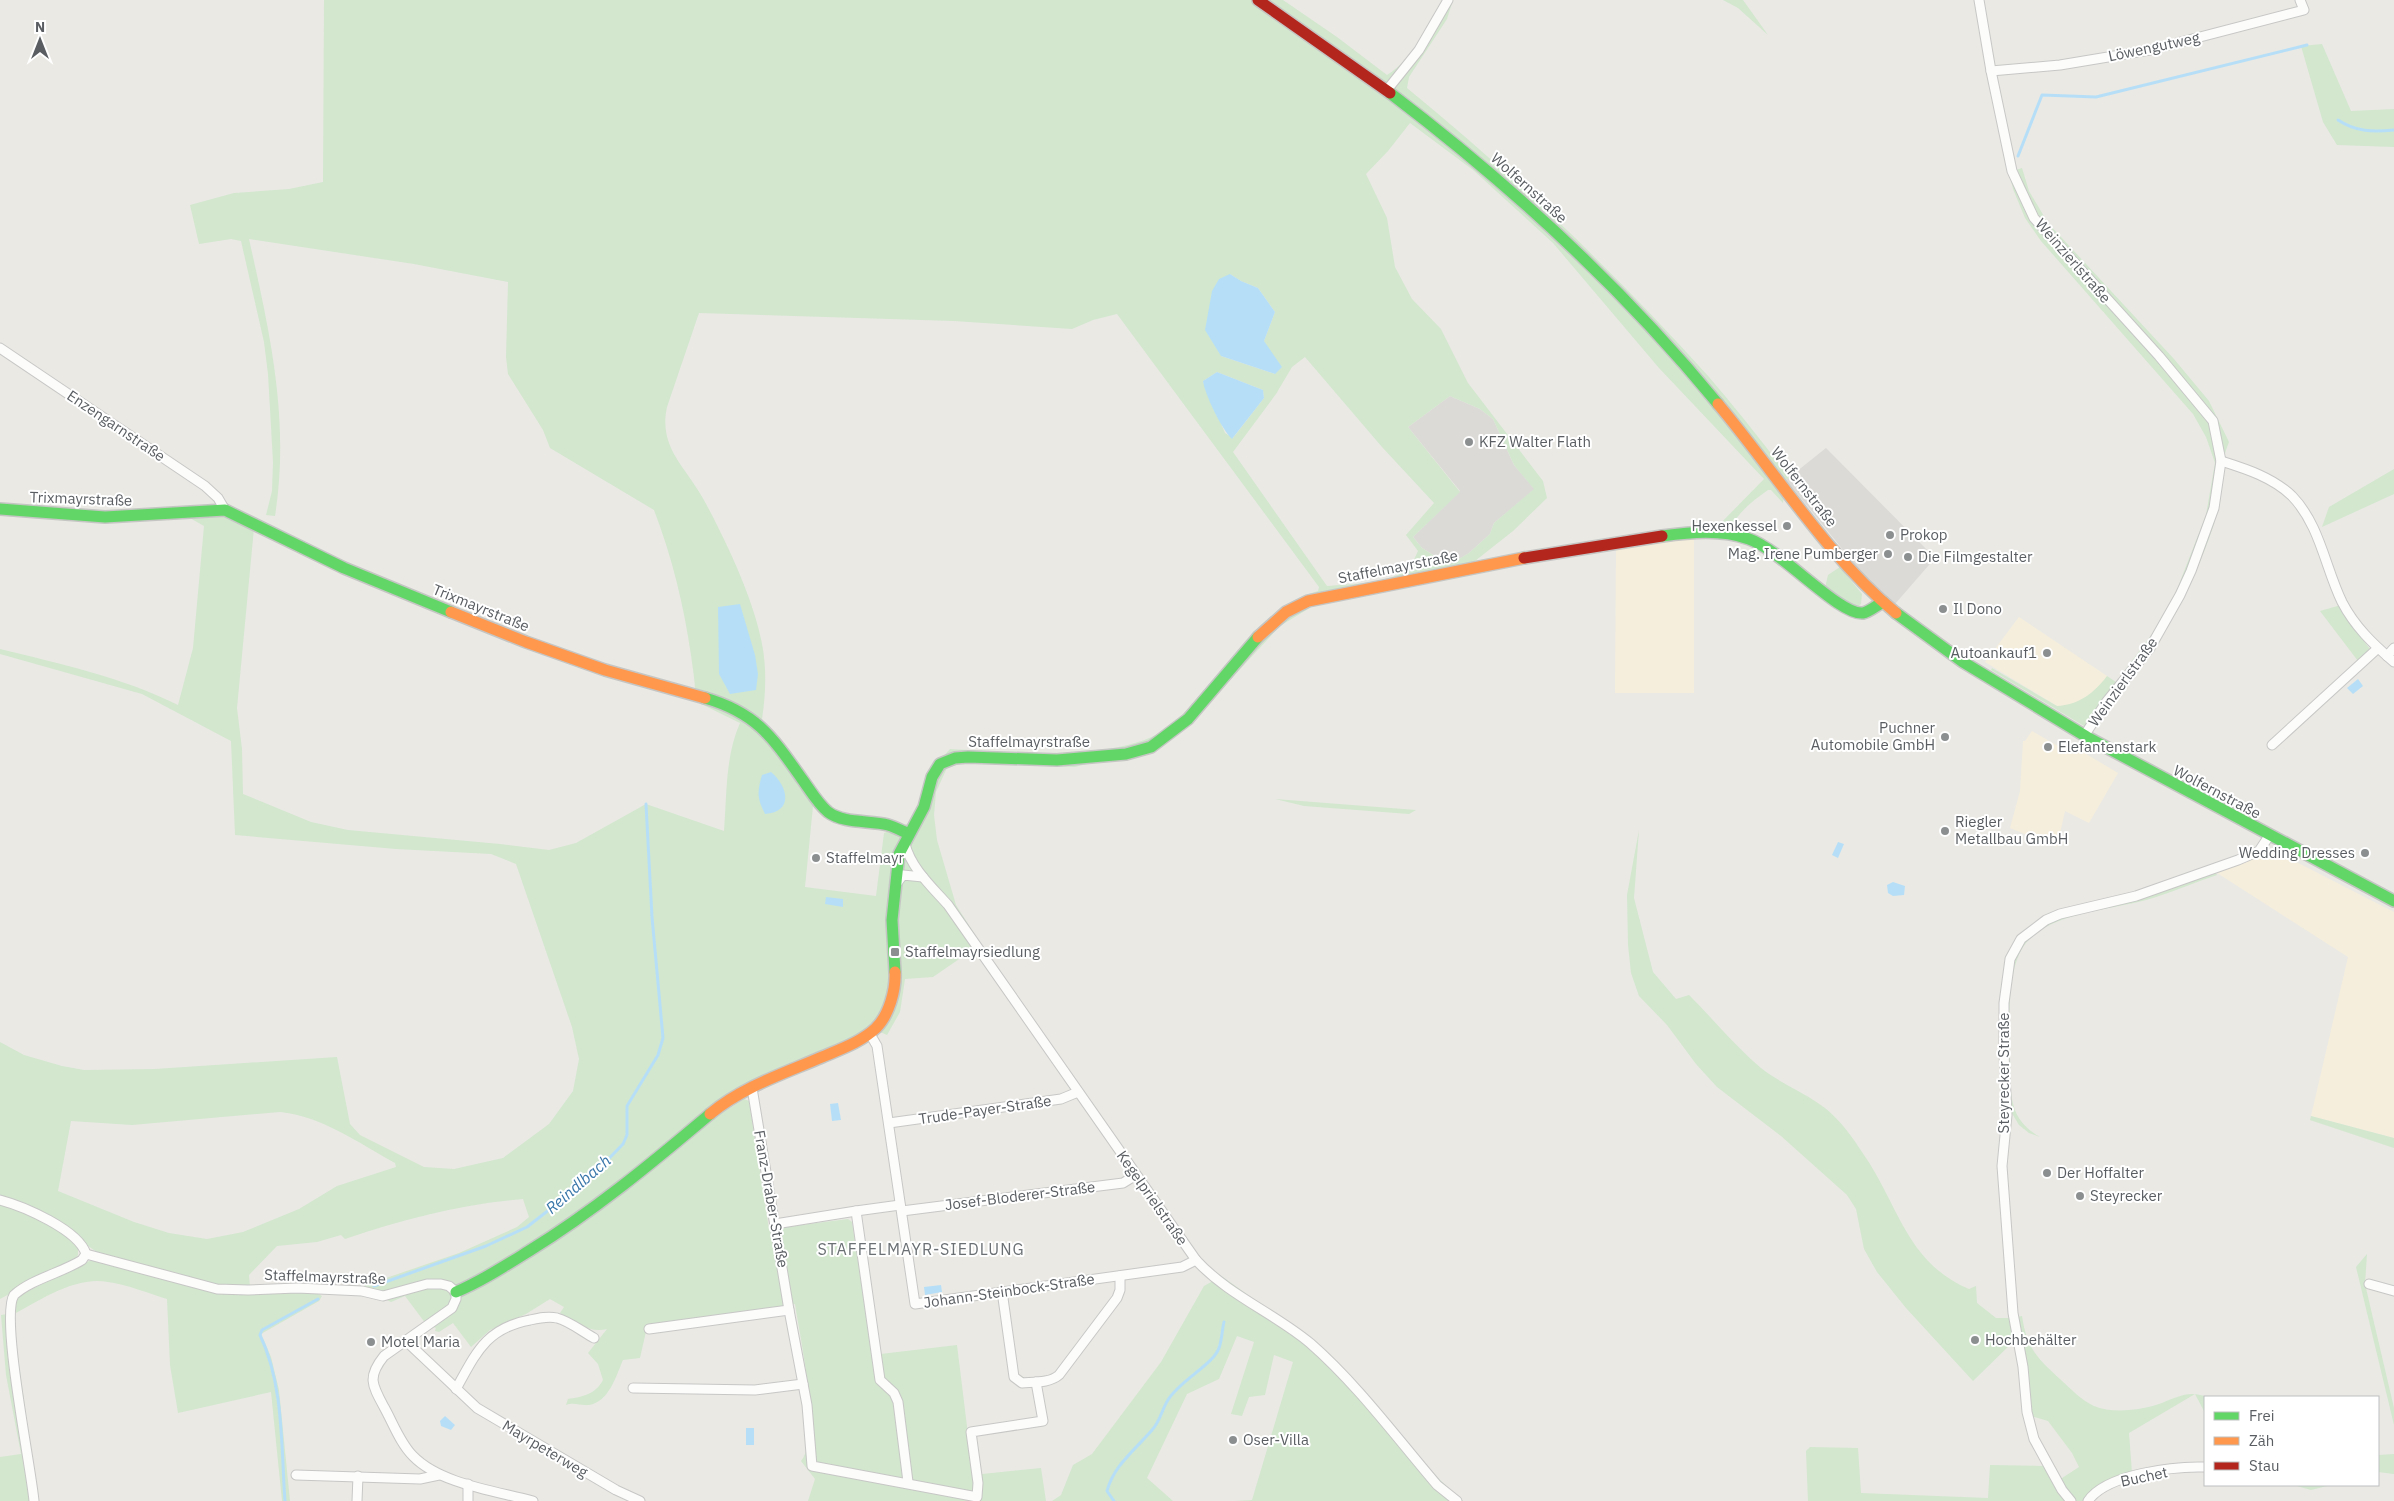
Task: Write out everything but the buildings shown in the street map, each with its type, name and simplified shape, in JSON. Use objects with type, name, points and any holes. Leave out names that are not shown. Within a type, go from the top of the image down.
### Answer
[{"type":"street","name":"Wolfernstraße","points":[[1258,0],[1387,90],[1501,181],[1582,257],[1662,338],[1715,400],[1850,569],[1882,602],[1908,623],[1949,652],[2084,736],[2394,901]]},
{"type":"street","points":[[1387,90],[1419,50],[1448,0]]},
{"type":"street","name":"Weinzierlstraße","points":[[1979,0],[1991,71],[2014,175],[2034,218],[2159,356],[2213,421],[2221,461],[2214,508],[2184,587],[2150,648],[2107,701],[2084,736]]},
{"type":"street","name":"Löwengutweg","points":[[1991,71],[2060,65],[2150,50],[2304,10],[2300,0]]},
{"type":"street","name":"Enzengarnstraße","points":[[0,348],[205,486],[218,498],[226,510]]},
{"type":"street","points":[[2221,461],[2258,473],[2277,484],[2291,496],[2312,526],[2342,601],[2351,618],[2377,649],[2394,662]]},
{"type":"street","name":"Trixmayrstraße","points":[[0,509],[105,517],[226,510],[344,568],[526,642],[605,670],[719,702],[739,710],[752,718],[771,737],[829,813],[845,819],[889,825],[907,839]]},
{"type":"street","name":"Staffelmayrstraße","points":[[86,1254],[217,1289],[297,1288],[362,1291],[383,1296],[427,1284],[449,1286],[456,1292],[479,1282],[577,1221],[637,1176],[717,1108],[752,1088],[870,1034],[883,1018],[893,996],[896,983],[897,969],[892,920],[897,863],[924,807],[936,770],[947,760],[968,757],[1035,760],[1081,759],[1126,754],[1151,747],[1162,741],[1188,719],[1275,620],[1300,604],[1331,596],[1542,554],[1660,537],[1707,533],[1728,534],[1758,542],[1847,610],[1863,613],[1882,602]]},
{"type":"street","points":[[2386,656],[2394,648]]},
{"type":"street","points":[[2272,745],[2377,649]]},
{"type":"street","name":"Steyrecker Straße","points":[[2071,1501],[2062,1490],[2034,1439],[2027,1412],[2023,1367],[2013,1311],[2002,1166],[2007,1115],[2004,1003],[2010,959],[2021,939],[2046,920],[2060,914],[2136,896],[2238,860],[2259,850],[2269,836]]},
{"type":"street","name":"Kegelprielstraße","points":[[907,839],[908,855],[922,876],[948,905],[1196,1260],[1209,1274],[1294,1331],[1332,1363],[1437,1485],[1457,1501]]},
{"type":"street","points":[[896,886],[899,878],[903,875],[922,876]]},
{"type":"street","name":"Johann-Steinbock-Straße","points":[[870,1034],[876,1046],[915,1304],[1182,1267],[1196,1260]]},
{"type":"street","name":"Franz-Draber-Straße","points":[[752,1088],[807,1405],[812,1466],[908,1482]]},
{"type":"street","name":"Trude-Payer-Straße","points":[[889,1124],[1061,1099],[1078,1092]]},
{"type":"street","name":"Josef-Bloderer-Straße","points":[[775,1224],[856,1211],[901,1208],[1123,1182],[1136,1175]]},
{"type":"street","points":[[0,1200],[24,1208],[60,1227],[82,1244],[86,1254],[82,1260],[15,1295],[10,1302],[8,1324],[11,1370],[34,1501]]},
{"type":"street","points":[[856,1211],[880,1380],[897,1396],[908,1482],[977,1497],[978,1483],[971,1432],[1043,1421],[1036,1382]]},
{"type":"street","points":[[1002,1291],[1014,1377],[1022,1383],[1036,1382],[1055,1378],[1059,1375],[1117,1298],[1120,1290],[1120,1276]]},
{"type":"street","points":[[2369,1284],[2394,1291]]},
{"type":"street","points":[[456,1292],[456,1299],[452,1308],[384,1356],[376,1366],[372,1376],[374,1388],[412,1455],[423,1466],[439,1475],[533,1501]]},
{"type":"street","points":[[0,1304],[10,1302]]},
{"type":"street","points":[[649,1330],[789,1310]]},
{"type":"street","points":[[456,1389],[481,1345],[492,1334],[509,1325],[544,1317],[558,1318],[594,1338]]},
{"type":"street","name":"Mayrpeterweg","points":[[406,1341],[477,1408],[616,1490],[640,1501]]},
{"type":"street","points":[[633,1388],[756,1390],[803,1384]]},
{"type":"street","name":"Buchet","points":[[2088,1501],[2094,1493],[2122,1480],[2139,1475],[2204,1468]]},
{"type":"street","points":[[296,1475],[420,1479],[439,1475]]},
{"type":"street","points":[[357,1501],[358,1476]]},
{"type":"street","points":[[468,1484],[468,1501]]},
{"type":"shaded area","points":[[1450,396],[1480,409],[1493,419],[1514,465],[1535,489],[1494,523],[1490,534],[1469,553],[1450,565],[1422,548],[1413,537],[1460,491],[1408,427]]},
{"type":"shaded area","points":[[1826,448],[1935,558],[1895,604],[1875,589],[1786,480]]},
{"type":"shaded area","points":[[1694,538],[1694,693],[1615,693],[1616,547]]},
{"type":"shaded area","points":[[2019,617],[2107,676],[2114,684],[2092,711],[2057,706],[1985,662]]},
{"type":"shaded area","points":[[2032,731],[2072,754],[2076,748],[2118,773],[2089,823],[2065,811],[2057,847],[2010,828],[2020,791],[2023,741]]},
{"type":"shaded area","points":[[2271,849],[2394,912],[2394,1138],[2311,1116],[2348,957],[2214,871]]},
{"type":"green space","points":[[324,0],[1283,0],[1337,37],[1387,75],[1397,68],[1413,51],[1444,0],[1453,0],[1447,19],[1409,77],[1407,88],[1487,156],[1601,263],[1709,377],[1790,477],[1786,480],[1783,503],[1771,490],[1768,490],[1737,517],[1729,529],[1694,538],[1616,547],[1547,559],[1318,603],[1280,626],[1184,730],[1091,763],[1075,767],[972,763],[947,768],[936,792],[934,815],[937,840],[956,905],[981,944],[933,977],[905,979],[900,1012],[887,1035],[871,1028],[858,1036],[722,1099],[703,1111],[680,1134],[708,1122],[744,1099],[749,1101],[769,1229],[848,1219],[852,1222],[872,1355],[957,1345],[973,1475],[1041,1468],[1046,1501],[808,1501],[815,1479],[801,1461],[807,1448],[810,1430],[810,1409],[805,1362],[795,1304],[647,1327],[640,1358],[623,1360],[611,1387],[602,1399],[589,1405],[566,1405],[568,1399],[593,1392],[603,1380],[598,1364],[588,1353],[607,1329],[595,1330],[577,1323],[560,1313],[564,1307],[550,1299],[526,1314],[490,1330],[471,1347],[453,1323],[439,1332],[435,1331],[436,1328],[426,1324],[405,1296],[391,1302],[360,1287],[459,1253],[517,1227],[529,1217],[523,1199],[500,1201],[433,1213],[345,1239],[341,1235],[317,1242],[277,1246],[249,1275],[250,1288],[220,1288],[101,1255],[84,1243],[78,1246],[78,1255],[75,1259],[0,1299],[0,1042],[24,1055],[84,1070],[155,1069],[337,1057],[350,1124],[360,1135],[424,1167],[454,1169],[503,1158],[549,1124],[573,1091],[579,1059],[572,1027],[516,864],[491,854],[396,849],[235,835],[231,741],[142,694],[0,654],[0,649],[91,672],[157,695],[178,705],[193,648],[204,526],[188,517],[220,514],[254,528],[237,708],[242,749],[243,794],[311,822],[348,830],[549,850],[576,843],[646,804],[724,831],[729,762],[740,723],[695,701],[695,684],[685,618],[672,564],[654,510],[550,448],[543,430],[508,374],[506,357],[508,282],[414,264],[249,239],[264,308],[276,377],[279,411],[279,480],[275,516],[266,515],[272,491],[273,462],[268,374],[264,342],[241,241],[231,239],[199,244],[190,205],[234,193],[289,189],[323,182]],"holes":[[[1410,123],[1473,170],[1553,243],[1659,368],[1764,479],[1715,529],[1689,528],[1639,533],[1475,561],[1513,531],[1547,498],[1543,481],[1468,383],[1441,329],[1412,299],[1395,267],[1387,218],[1366,174],[1388,151]],[[1230,274],[1258,288],[1275,312],[1264,341],[1275,374],[1221,356]],[[699,313],[954,321],[1072,329],[1093,320],[1117,314],[1319,587],[1318,591],[1298,598],[1264,622],[1179,718],[1161,732],[1140,741],[1115,748],[1088,751],[1029,753],[950,749],[940,760],[916,813],[909,823],[884,833],[876,896],[805,887],[813,806],[826,804],[762,719],[765,669],[757,622],[730,551],[698,490],[670,446],[665,422],[667,407]],[[1305,357],[1382,447],[1434,503],[1406,535],[1418,551],[1408,568],[1401,573],[1381,580],[1327,586],[1233,452],[1276,394],[1292,367]],[[1217,372],[1263,390],[1264,398],[1233,438],[1225,433],[1203,381]],[[1450,396],[1480,409],[1493,419],[1514,465],[1534,489],[1494,523],[1490,534],[1469,553],[1449,565],[1422,548],[1413,537],[1460,492],[1408,427]],[[280,1112],[310,1119],[339,1131],[395,1163],[396,1167],[337,1186],[299,1209],[243,1232],[207,1239],[169,1233],[134,1222],[58,1191],[71,1121],[132,1125]]]},
{"type":"green space","points":[[1723,0],[1743,0],[1768,35],[1738,8]]},
{"type":"green space","points":[[2322,44],[2351,111],[2394,109],[2394,147],[2337,145],[2323,122],[2301,46]]},
{"type":"green space","points":[[2022,168],[2029,191],[2048,223],[2174,359],[2209,401],[2229,442],[2223,462],[2214,524],[2193,577],[2151,650],[2095,726],[2084,726],[1991,670],[1992,668],[2057,706],[2079,701],[2097,688],[2107,676],[2116,682],[2152,634],[2176,592],[2206,515],[2215,463],[2206,437],[2193,414],[2041,241],[2025,218],[2013,189],[2009,172]]},
{"type":"green space","points":[[2394,469],[2394,494],[2322,527],[2329,507]]},
{"type":"green space","points":[[1840,567],[1862,594],[1861,604],[1857,607],[1850,606],[1825,588],[1828,575]]},
{"type":"green space","points":[[2341,605],[2351,625],[2370,649],[2358,661],[2320,611]]},
{"type":"green space","points":[[1275,799],[1416,810],[1409,814],[1304,806]]},
{"type":"green space","points":[[1639,830],[1634,898],[1653,972],[1676,999],[1689,995],[1733,1042],[1761,1068],[1831,1113],[1860,1149],[1876,1174],[1906,1231],[1931,1264],[1948,1278],[1969,1289],[1976,1286],[1977,1303],[1996,1318],[2011,1318],[2017,1342],[2013,1342],[1973,1381],[1906,1308],[1877,1272],[1864,1249],[1856,1209],[1847,1195],[1781,1136],[1717,1087],[1696,1064],[1667,1025],[1639,996],[1631,973],[1628,945],[1627,895]]},
{"type":"green space","points":[[2214,871],[2217,875],[2153,898],[2085,913],[2052,924],[2037,932],[2026,943],[2019,954],[2015,967],[2010,998],[2010,1082],[2016,1113],[2029,1130],[2040,1137],[2029,1133],[2019,1125],[2010,1110],[2006,1061],[2009,970],[2020,945],[2047,922]]},
{"type":"green space","points":[[2311,1116],[2394,1138],[2394,1148],[2310,1120]]},
{"type":"green space","points":[[2367,1254],[2365,1284],[2394,1408],[2394,1425],[2356,1267]]},
{"type":"green space","points":[[89,1261],[187,1285],[289,1293],[317,1293],[322,1296],[319,1301],[261,1334],[271,1357],[279,1390],[290,1501],[282,1501],[271,1392],[178,1413],[170,1365],[167,1299],[123,1285],[96,1281],[83,1282],[59,1290],[14,1314],[13,1321],[38,1501],[0,1501],[0,1457],[21,1454],[6,1375],[1,1315],[14,1313],[17,1299],[22,1294]]},
{"type":"green space","points":[[1213,1270],[1314,1342],[1440,1480],[1463,1501],[1235,1501],[1252,1500],[1293,1362],[1274,1355],[1265,1395],[1249,1397],[1242,1416],[1231,1414],[1254,1342],[1237,1336],[1219,1379],[1187,1394],[1147,1478],[1173,1501],[1052,1501],[1061,1495],[1073,1465],[1092,1454],[1161,1362],[1204,1286],[1213,1281]]},
{"type":"green space","points":[[2022,1316],[2030,1345],[2039,1359],[2076,1394],[2094,1406],[2110,1410],[2137,1409],[2184,1395],[2195,1394],[2129,1433],[2132,1473],[2093,1489],[2084,1501],[2075,1501],[2059,1480],[2079,1467],[2072,1453],[2048,1421],[2031,1416],[2016,1317]]},
{"type":"green space","points":[[2195,1394],[2204,1396],[2204,1411]]},
{"type":"green space","points":[[1810,1447],[1858,1448],[1861,1493],[1988,1498],[1990,1465],[2045,1466],[2067,1501],[1808,1501],[1806,1451]]},
{"type":"green space","points":[[2394,1454],[2394,1474],[2379,1472],[2379,1455]]},
{"type":"green space","points":[[2297,1486],[2327,1486],[2311,1490]]},
{"type":"water","points":[[1230,274],[1258,288],[1275,312],[1264,341],[1282,367],[1275,374],[1221,356],[1205,330],[1212,291],[1219,279]]},
{"type":"water","points":[[1217,372],[1263,390],[1264,398],[1232,439],[1214,412],[1203,381]]},
{"type":"water","points":[[740,604],[755,655],[758,674],[756,690],[730,694],[719,674],[718,607]]},
{"type":"water","points":[[2358,679],[2363,686],[2353,694],[2347,688]]},
{"type":"water","points":[[771,772],[781,784],[785,798],[781,809],[765,814],[760,804],[759,786],[762,775]]},
{"type":"water","points":[[1838,842],[1844,844],[1838,858],[1832,855]]},
{"type":"water","points":[[1893,882],[1905,886],[1904,895],[1893,896],[1888,893],[1887,885]]},
{"type":"water","points":[[826,897],[843,899],[843,907],[825,904]]},
{"type":"water","points":[[838,1103],[841,1120],[832,1121],[830,1104]]},
{"type":"water","points":[[941,1285],[942,1292],[925,1295],[924,1287]]},
{"type":"water","points":[[445,1416],[455,1425],[451,1430],[441,1426],[440,1421]]},
{"type":"water","points":[[746,1428],[754,1428],[754,1445],[746,1445]]},
{"type":"waterway","points":[[2018,156],[2042,95],[2096,97],[2307,45]]},
{"type":"waterway","points":[[2338,120],[2358,129],[2394,130]]},
{"type":"waterway","name":"Reindlbach","points":[[374,1286],[486,1246],[527,1227],[590,1178],[623,1144],[627,1135],[627,1106],[658,1055],[663,1038],[652,917],[646,804]]},
{"type":"waterway","name":"Reindlbach","points":[[285,1501],[282,1438],[277,1395],[268,1354],[260,1335],[262,1330],[318,1299]]},
{"type":"waterway","points":[[1114,1501],[1107,1491],[1115,1473],[1126,1458],[1155,1427],[1173,1393],[1216,1354],[1220,1345],[1224,1322]]},
{"type":"traffic: fast","points":[[1390,93],[1479,164],[1563,239],[1643,319],[1718,404]]},
{"type":"traffic: fast","points":[[0,509],[105,517],[225,510],[344,568],[451,612]]},
{"type":"traffic: fast","points":[[1662,536],[1706,532],[1728,534],[1749,539],[1762,545],[1825,594],[1853,611],[1863,613],[1883,602]]},
{"type":"traffic: fast","points":[[1896,613],[1963,662],[2087,737],[2394,901]]},
{"type":"traffic: fast","points":[[895,972],[892,920],[899,854],[924,807],[932,777],[940,764],[955,758],[968,757],[1057,760],[1126,754],[1151,747],[1188,719],[1258,637]]},
{"type":"traffic: fast","points":[[705,698],[738,711],[762,729],[782,751],[817,801],[828,812],[834,816],[849,820],[881,823],[909,834]]},
{"type":"traffic: fast","points":[[456,1292],[502,1268],[577,1220],[710,1114]]},
{"type":"traffic: slow","points":[[1718,404],[1847,566],[1896,613]]},
{"type":"traffic: slow","points":[[1258,637],[1286,612],[1308,601],[1524,558]]},
{"type":"traffic: slow","points":[[451,612],[526,642],[605,670],[705,698]]},
{"type":"traffic: slow","points":[[710,1114],[722,1104],[750,1088],[843,1048],[870,1033],[881,1023],[888,1009],[893,994],[895,972]]},
{"type":"traffic: jam","points":[[1258,0],[1390,93]]},
{"type":"traffic: jam","points":[[1524,558],[1662,536]]},
{"type":"place","name":"KFZ Walter Flath","points":[[1469,442]]},
{"type":"place","name":"Hexenkessel","points":[[1787,526]]},
{"type":"place","name":"Prokop","points":[[1890,535]]},
{"type":"place","name":"Mag. Irene Pumberger","points":[[1888,554]]},
{"type":"place","name":"Die Filmgestalter","points":[[1908,557]]},
{"type":"place","name":"Il Dono","points":[[1943,609]]},
{"type":"place","name":"Autoankauf1","points":[[2047,653]]},
{"type":"place","name":"Puchner Automobile GmbH","points":[[1945,737]]},
{"type":"place","name":"Elefantenstark","points":[[2048,747]]},
{"type":"place","name":"Riegler Metallbau GmbH","points":[[1945,831]]},
{"type":"place","name":"Wedding Dresses","points":[[2365,853]]},
{"type":"place","name":"Staffelmayr","points":[[816,858]]},
{"type":"place","name":"Staffelmayrsiedlung","points":[[895,952]]},
{"type":"place","name":"Der Hoffalter","points":[[2047,1173]]},
{"type":"place","name":"Steyrecker","points":[[2080,1196]]},
{"type":"place","name":"Hochbehälter","points":[[1975,1340]]},
{"type":"place","name":"Motel Maria","points":[[371,1342]]},
{"type":"place","name":"Oser-Villa","points":[[1233,1440]]},
{"type":"district","name":"STAFFELMAYR-SIEDLUNG","points":[[921,1249]]}]
